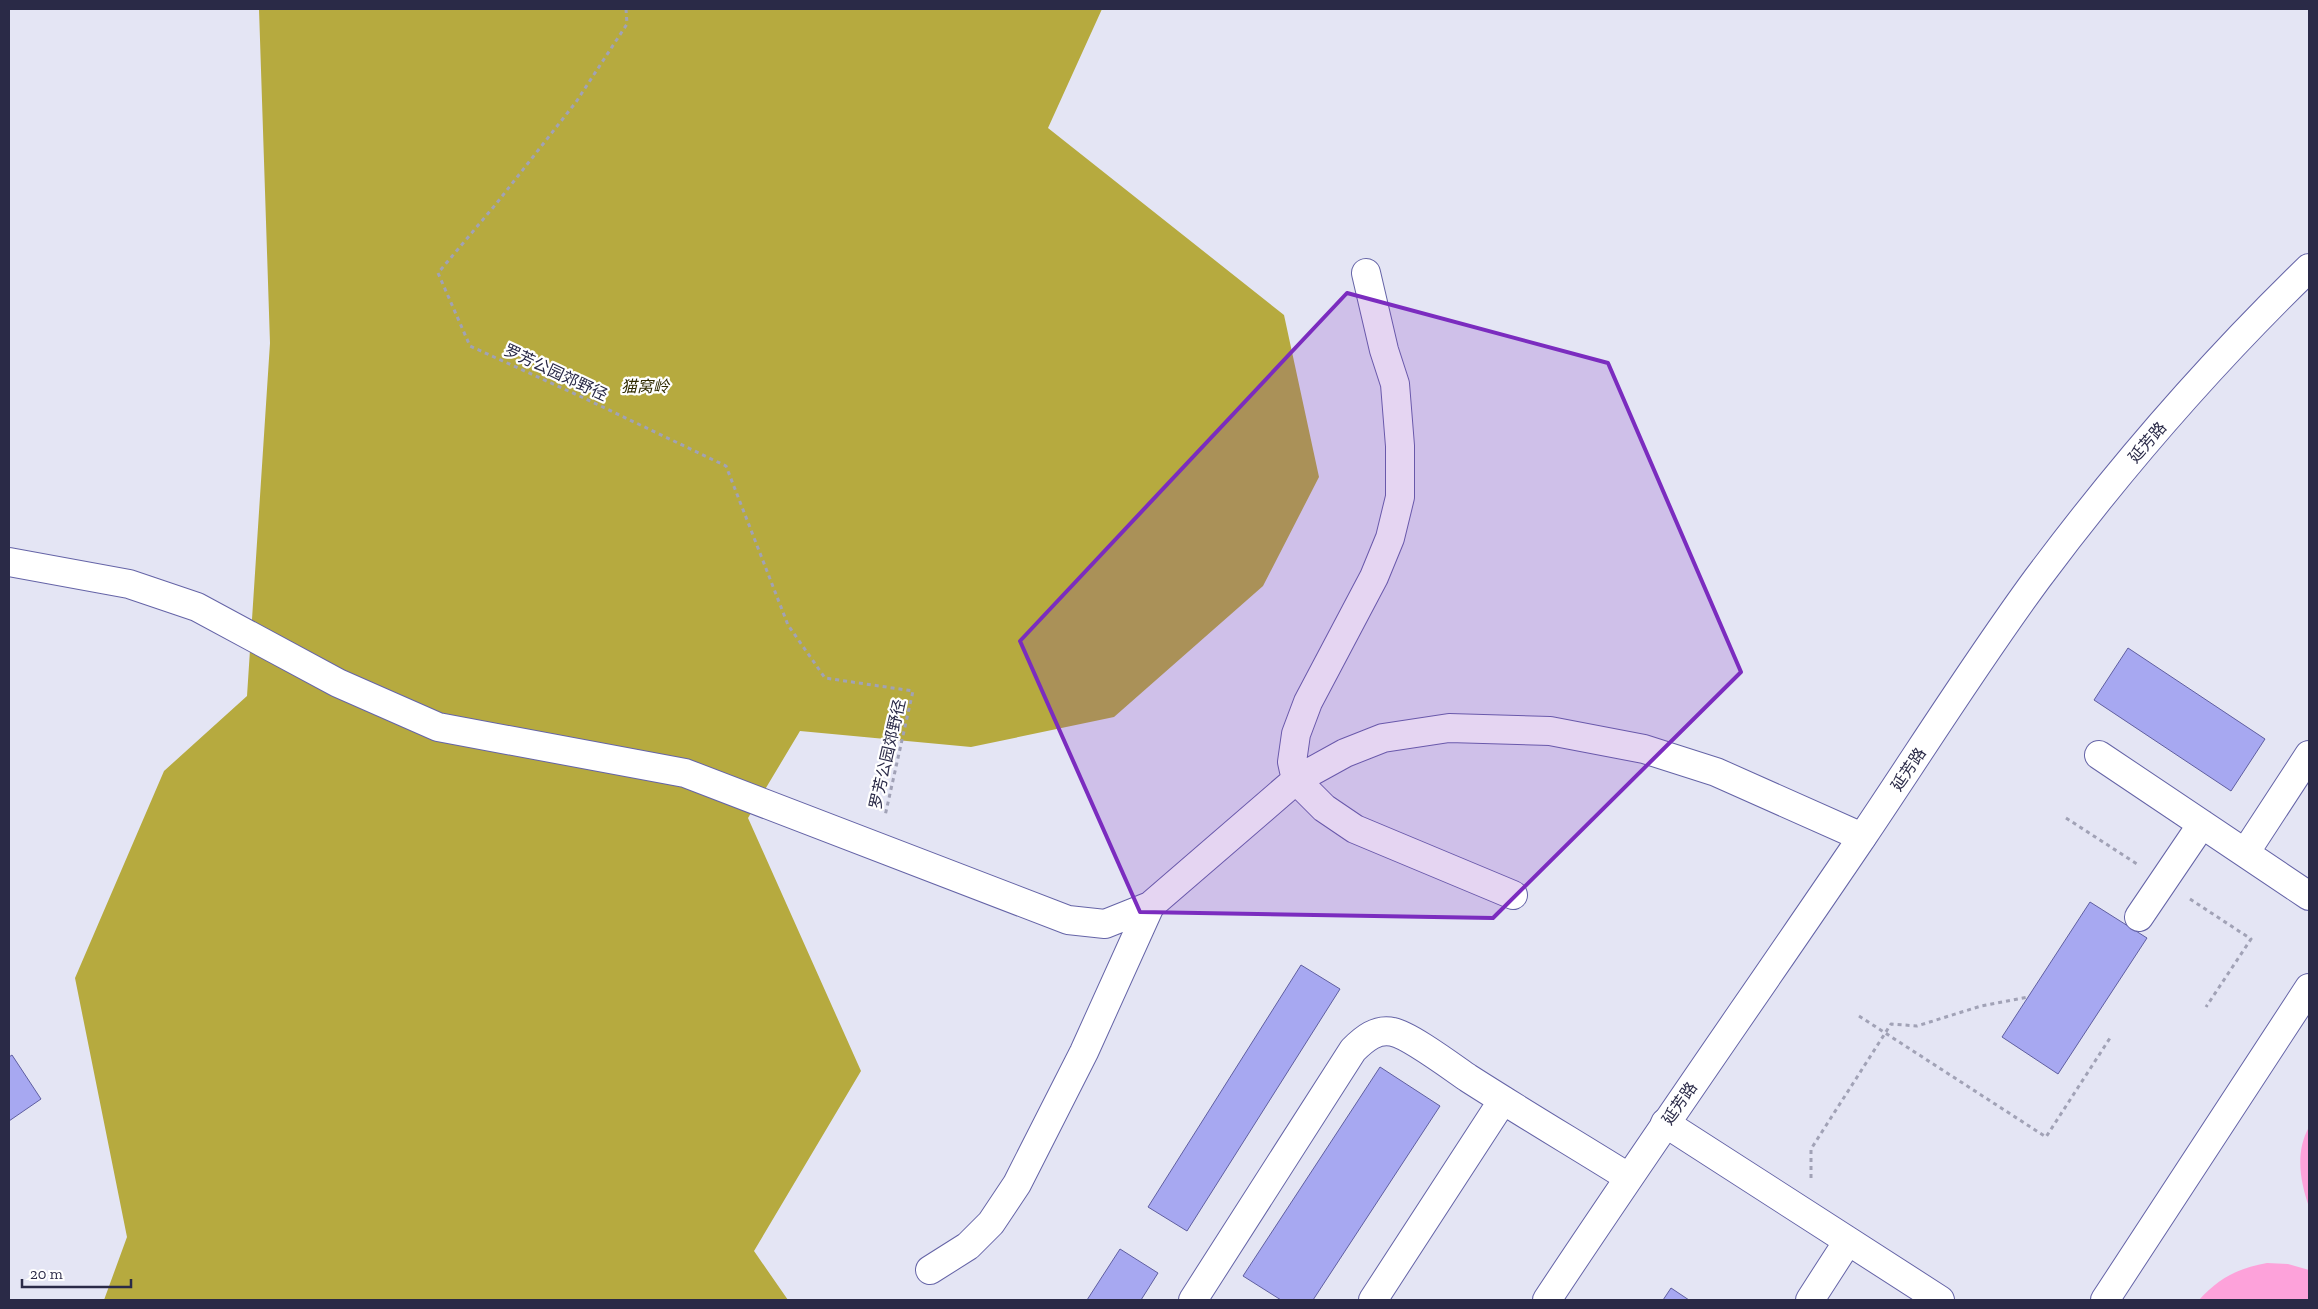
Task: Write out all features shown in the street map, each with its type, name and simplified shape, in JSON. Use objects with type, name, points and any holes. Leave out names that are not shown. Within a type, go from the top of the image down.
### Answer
[{"type":"street","name":"延芳路","points":[[1546,1300],[1628,1176],[1862,837],[2036,580],[2120,474],[2198,385],[2309,268]]},
{"type":"street","points":[[1366,273],[1384,350],[1395,384],[1400,446],[1400,497],[1390,538],[1374,577],[1305,710],[1296,734],[1292,762],[1296,780],[1324,808],[1355,829],[1512,895]]},
{"type":"street","points":[[9,562],[129,584],[197,607],[338,683],[438,727],[685,773],[1068,920],[1105,924],[1150,906],[1296,780],[1345,753],[1384,738],[1449,728],[1550,731],[1644,749],[1716,772],[1862,837]]},
{"type":"street","points":[[2099,755],[2309,896]]},
{"type":"street","points":[[2245,853],[2309,755]]},
{"type":"street","points":[[2139,917],[2202,824]]},
{"type":"street","points":[[930,1270],[968,1246],[991,1223],[1017,1184],[1084,1052],[1150,906]]},
{"type":"street","points":[[2105,1300],[2309,988]]},
{"type":"street","points":[[1194,1300],[1353,1050],[1363,1040],[1376,1032],[1394,1032],[1418,1045],[1503,1100],[1628,1176]]},
{"type":"street","points":[[1373,1300],[1503,1100]]},
{"type":"street","points":[[1665,1123],[1940,1300]]},
{"type":"street","points":[[1810,1300],[1848,1241]]},
{"type":"path","name":"罗芳公园郊野径","points":[[626,9],[627,24],[576,102],[496,204],[438,273],[470,346],[726,466],[788,624],[825,678],[914,691],[879,846]]},
{"type":"path","points":[[1812,1218],[1810,1149],[1891,1024],[1917,1026],[1981,1006],[2028,997]]},
{"type":"path","points":[[1859,1016],[2046,1136],[2110,1038]]},
{"type":"highlighted area","points":[[1347,293],[1608,363],[1741,672],[1493,918],[1140,912],[1020,641]]},
{"type":"green space","name":"猫窝岭","points":[[259,9],[1102,9],[1048,128],[1284,315],[1319,477],[1263,586],[1114,717],[971,747],[800,731],[748,818],[861,1071],[754,1251],[788,1300],[104,1300],[127,1237],[75,978],[164,771],[247,696],[270,343]]},
{"type":"shaded area","points":[[2309,1127],[2309,1207],[2301,1177],[2300,1156]]},
{"type":"shaded area","points":[[2267,1263],[2288,1264],[2309,1270],[2309,1300],[2199,1300],[2206,1292],[2230,1275]]},
{"type":"building","points":[[2128,648],[2265,739],[2231,791],[2094,700]]},
{"type":"building","points":[[2090,902],[2147,938],[2058,1074],[2002,1037]]},
{"type":"building","points":[[1301,965],[1340,989],[1187,1231],[1148,1207]]},
{"type":"building","points":[[12,1055],[41,1099],[9,1121],[9,1057]]},
{"type":"building","points":[[1380,1067],[1440,1106],[1313,1300],[1281,1300],[1243,1276]]},
{"type":"building","points":[[1120,1249],[1158,1273],[1141,1300],[1087,1300]]},
{"type":"building","points":[[1671,1288],[1689,1300],[1663,1300]]}]
